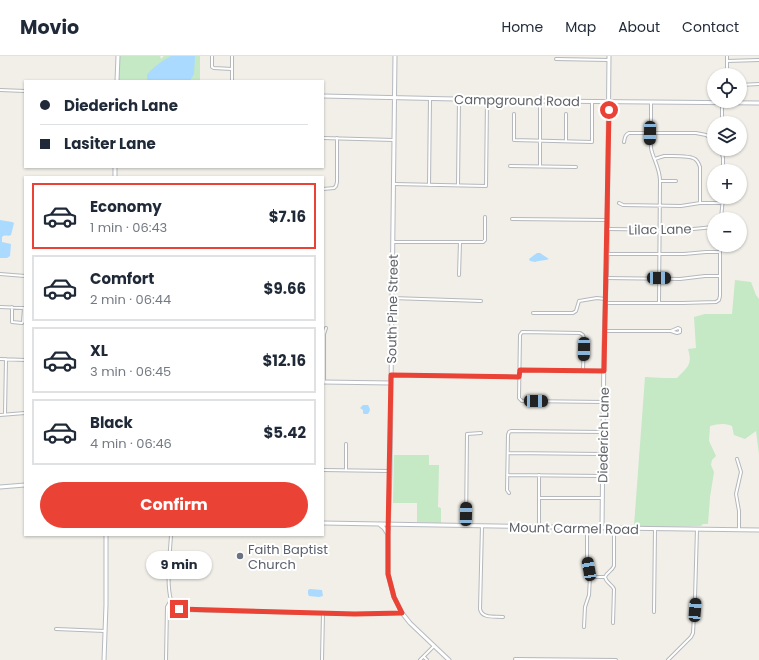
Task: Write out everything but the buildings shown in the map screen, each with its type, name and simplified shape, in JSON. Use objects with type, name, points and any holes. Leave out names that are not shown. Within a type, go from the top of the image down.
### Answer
[{"type":"street","points":[[117,80],[118,56]]},
{"type":"street","points":[[212,56],[212,67],[232,69]]},
{"type":"street","points":[[232,56],[232,80]]},
{"type":"street","name":"South Pine Street","points":[[395,56],[388,574],[394,597],[402,613],[449,660]]},
{"type":"street","points":[[727,56],[727,68]]},
{"type":"street","points":[[556,59],[609,58]]},
{"type":"street","name":"Diederich Lane","points":[[602,528],[609,58]]},
{"type":"street","points":[[727,61],[759,60]]},
{"type":"street","points":[[747,85],[759,84]]},
{"type":"street","points":[[0,90],[24,91]]},
{"type":"street","name":"Campground Road","points":[[324,96],[592,102],[707,103]]},
{"type":"street","points":[[429,185],[430,98]]},
{"type":"street","points":[[458,185],[459,99]]},
{"type":"street","points":[[394,184],[486,186],[487,100]]},
{"type":"street","points":[[540,101],[540,166]]},
{"type":"street","points":[[514,114],[514,140],[592,142],[592,102]]},
{"type":"street","points":[[651,102],[651,148],[659,170],[660,180],[659,303]]},
{"type":"street","name":"Campground Road","points":[[747,103],[759,103]]},
{"type":"street","points":[[566,114],[566,141]]},
{"type":"street","points":[[624,142],[626,134],[629,133],[696,133],[707,136]]},
{"type":"street","points":[[324,138],[394,140]]},
{"type":"street","points":[[324,189],[334,188],[336,186],[337,138]]},
{"type":"street","points":[[654,159],[663,156],[691,157],[696,159],[700,167],[700,203]]},
{"type":"street","points":[[510,166],[576,167]]},
{"type":"street","points":[[660,180],[676,181]]},
{"type":"street","points":[[619,203],[623,205],[681,206],[707,203]]},
{"type":"street","points":[[393,242],[484,242],[485,217]]},
{"type":"street","points":[[512,219],[607,220]]},
{"type":"street","name":"Lilac Lane","points":[[607,229],[683,230],[707,228]]},
{"type":"street","points":[[459,275],[460,242]]},
{"type":"street","points":[[607,254],[684,254],[707,252]]},
{"type":"street","points":[[533,313],[573,313],[576,311],[579,301],[597,298],[605,301],[659,303],[716,302],[719,300],[720,296],[720,252]]},
{"type":"street","points":[[0,274],[24,276]]},
{"type":"street","points":[[606,278],[680,279],[720,276]]},
{"type":"street","points":[[392,298],[481,301]]},
{"type":"street","points":[[0,307],[24,308]]},
{"type":"street","points":[[12,307],[12,321],[24,322]]},
{"type":"street","points":[[324,334],[326,328]]},
{"type":"street","points":[[604,331],[671,330]]},
{"type":"street","points":[[583,371],[584,338],[580,333],[522,332],[520,335],[519,398],[522,401],[604,402]]},
{"type":"street","points":[[0,359],[24,360]]},
{"type":"street","points":[[5,414],[6,359]]},
{"type":"street","points":[[520,370],[604,371]]},
{"type":"street","points":[[391,375],[519,377]]},
{"type":"street","points":[[324,382],[391,383]]},
{"type":"street","points":[[0,415],[24,413]]},
{"type":"street","points":[[509,493],[507,490],[507,475],[509,432],[603,432]]},
{"type":"street","points":[[466,526],[468,434],[481,433]]},
{"type":"street","points":[[346,444],[346,470]]},
{"type":"street","points":[[508,453],[603,454]]},
{"type":"street","points":[[737,459],[741,472],[736,494],[739,514],[739,530]]},
{"type":"street","points":[[324,470],[390,471]]},
{"type":"street","points":[[507,475],[603,476]]},
{"type":"street","points":[[539,527],[540,475]]},
{"type":"street","points":[[0,487],[24,485]]},
{"type":"street","points":[[539,498],[603,498]]},
{"type":"street","points":[[388,535],[384,528],[379,524],[386,521],[389,515]]},
{"type":"street","points":[[389,515],[392,521],[398,524]]},
{"type":"street","name":"Mount Carmel Road","points":[[324,523],[759,530]]},
{"type":"street","points":[[388,535],[391,527],[398,524]]},
{"type":"street","points":[[482,526],[480,609],[484,615],[503,617]]},
{"type":"street","points":[[584,627],[585,606],[589,595],[590,577],[587,557],[587,528]]},
{"type":"street","points":[[605,577],[614,566],[614,528]]},
{"type":"street","points":[[654,612],[655,529]]},
{"type":"street","points":[[668,660],[691,637],[693,633],[696,598],[697,529]]},
{"type":"street","points":[[104,660],[106,536]]},
{"type":"street","points":[[171,536],[168,584],[169,594],[171,600],[179,609],[182,610],[402,613]]},
{"type":"street","points":[[590,577],[605,577]]},
{"type":"street","points":[[605,577],[607,582],[613,586],[614,589],[613,623]]},
{"type":"street","points":[[166,660],[167,607],[171,600]]},
{"type":"street","points":[[322,660],[323,613]]},
{"type":"street","points":[[56,629],[105,630]]},
{"type":"street","points":[[420,660],[434,646]]},
{"type":"street","points":[[424,657],[427,660]]},
{"type":"street","points":[[515,659],[616,660]]},
{"type":"green space","points":[[119,56],[160,56],[161,59],[164,56],[200,56],[200,80],[117,80]]},
{"type":"green space","points":[[735,280],[751,282],[759,299],[759,454],[756,431],[745,439],[734,435],[732,426],[721,424],[710,426],[709,441],[716,456],[712,460],[711,465],[714,472],[708,524],[703,524],[701,526],[634,526],[645,377],[677,378],[684,371],[690,359],[688,349],[696,348],[694,317],[705,314],[732,314]]},
{"type":"green space","points":[[394,455],[429,455],[429,465],[439,465],[438,507],[441,508],[441,523],[417,522],[417,503],[393,503]]},
{"type":"water","points":[[171,56],[195,56],[194,74],[191,80],[147,79],[147,75],[161,62]]},
{"type":"water","points":[[0,220],[14,223],[11,235],[2,237],[2,242],[11,244],[10,256],[7,258],[0,258]]},
{"type":"water","points":[[537,253],[540,253],[549,259],[535,262],[530,261],[529,259]]},
{"type":"water","points":[[363,405],[368,405],[370,411],[368,414],[364,414],[363,410],[360,408]]},
{"type":"water","points":[[308,590],[322,590],[323,596],[309,596]]},
{"type":"place","name":"Faith Baptist Church","points":[[240,556]]},
{"type":"route","points":[[179,609],[355,614],[402,613],[394,597],[388,574],[391,375],[519,377],[520,370],[604,371],[609,110]]}]
